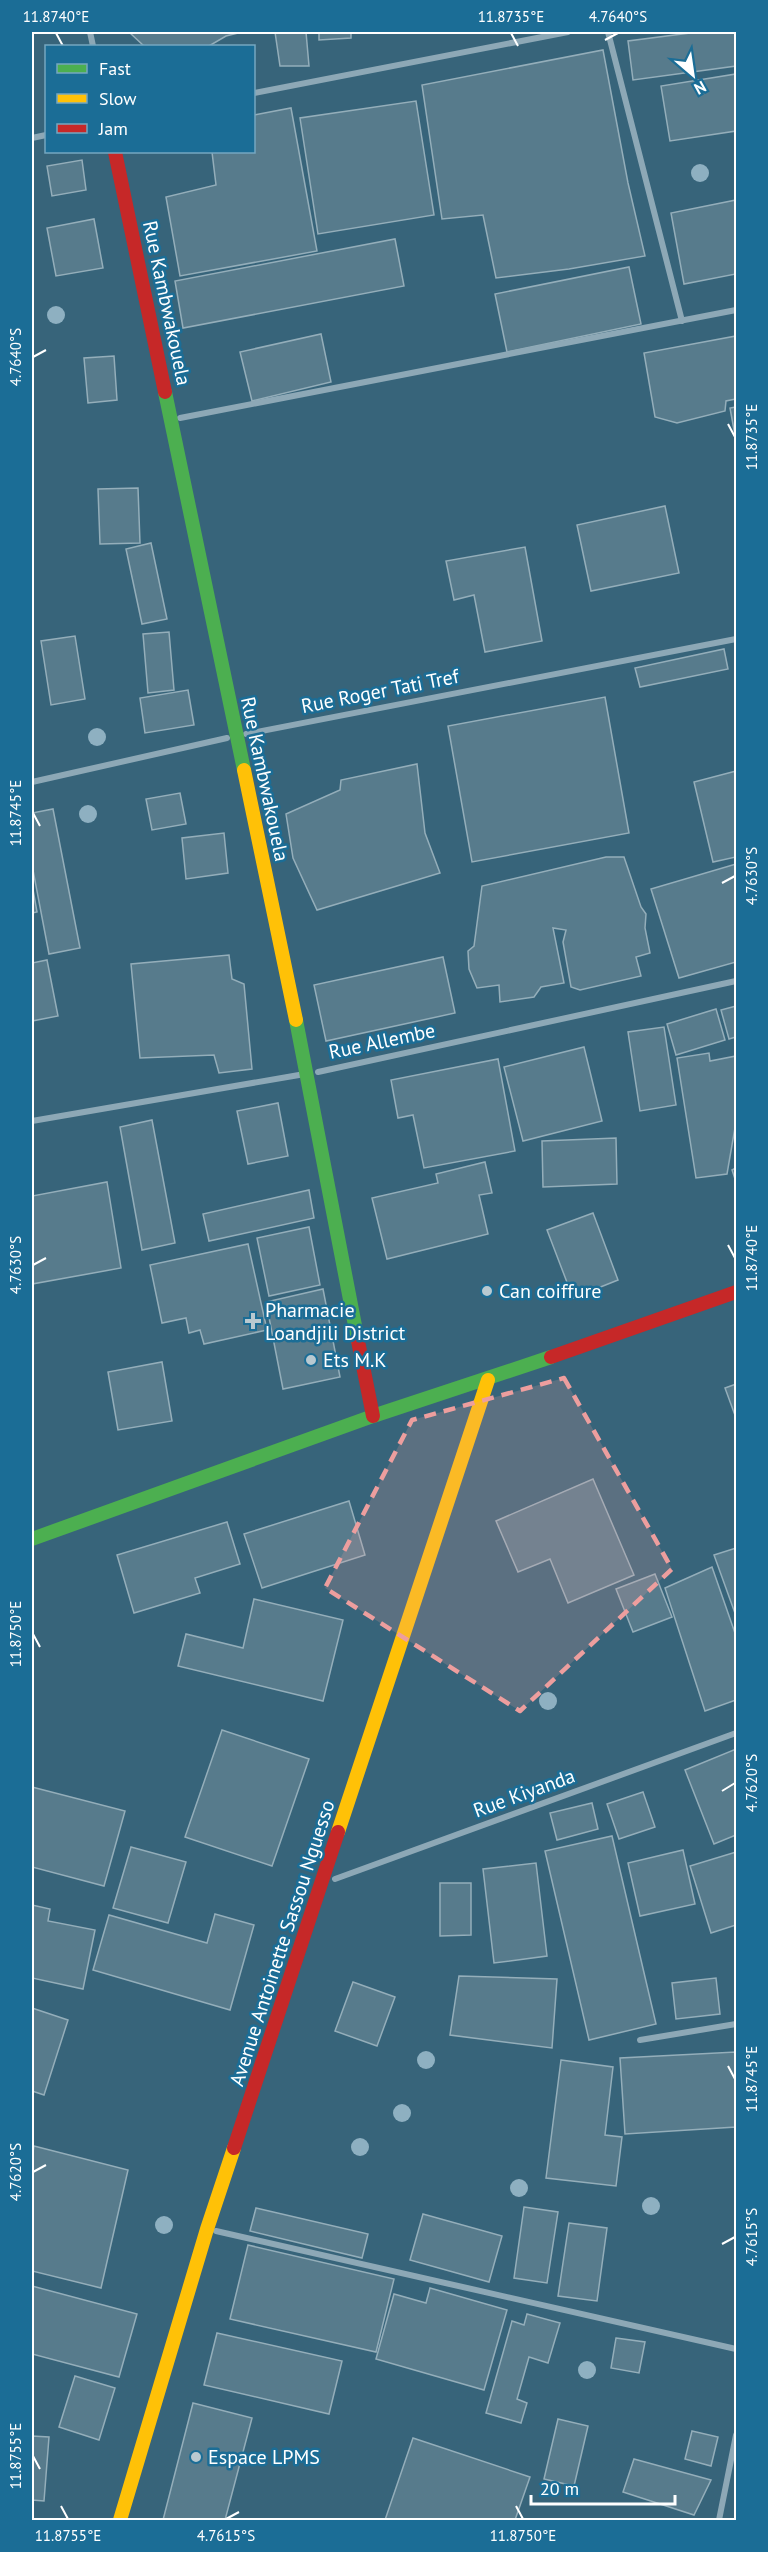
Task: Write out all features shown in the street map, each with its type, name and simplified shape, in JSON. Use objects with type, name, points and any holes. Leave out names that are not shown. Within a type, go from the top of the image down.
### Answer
[{"type":"main road","name":"Rue Kambwakouela","points":[[115,153],[307,1074],[373,1416]]},
{"type":"main road","points":[[33,1539],[373,1416],[488,1380],[736,1292]]},
{"type":"main road","name":"Avenue Antoinette Sassou Nguesso","points":[[120,2520],[207,2229],[488,1380]]},
{"type":"street","points":[[255,93],[568,32]]},
{"type":"street","points":[[608,32],[682,321]]},
{"type":"street","points":[[171,420],[736,310]]},
{"type":"street","name":"Rue Roger Tati Tref","points":[[32,782],[236,736],[736,639]]},
{"type":"street","name":"Rue Allembe","points":[[32,1121],[307,1074],[736,981]]},
{"type":"street","name":"Rue Kiyanda","points":[[323,1884],[736,1733]]},
{"type":"street","points":[[640,2040],[736,2024]]},
{"type":"street","points":[[207,2229],[736,2349]]},
{"type":"street","points":[[719,2520],[736,2435]]},
{"type":"highlighted area","points":[[564,1378],[672,1569],[520,1711],[325,1588],[412,1420]]},
{"type":"building","points":[[129,32],[242,32],[226,36],[211,45],[143,45]]},
{"type":"building","points":[[275,32],[306,32],[309,66],[280,66]]},
{"type":"building","points":[[319,32],[351,32],[351,38],[319,40]]},
{"type":"building","points":[[698,32],[736,32],[736,66],[633,80],[628,41]]},
{"type":"building","points":[[603,50],[628,183],[645,256],[496,278],[483,215],[442,219],[422,85]]},
{"type":"building","points":[[736,74],[736,131],[670,141],[661,86]]},
{"type":"building","points":[[416,101],[434,215],[318,234],[300,118]]},
{"type":"building","points":[[291,108],[317,251],[180,276],[166,197],[216,185],[212,153],[255,153],[255,115]]},
{"type":"building","points":[[82,160],[86,190],[52,196],[47,166]]},
{"type":"building","points":[[736,200],[736,274],[684,284],[671,213]]},
{"type":"building","points":[[94,219],[103,268],[56,276],[47,228]]},
{"type":"building","points":[[395,239],[404,286],[183,328],[175,281]]},
{"type":"building","points":[[629,267],[641,324],[507,352],[495,294]]},
{"type":"building","points":[[321,334],[331,382],[252,401],[240,352]]},
{"type":"building","points":[[736,336],[736,399],[726,401],[725,411],[677,423],[655,417],[644,353]]},
{"type":"building","points":[[114,356],[117,400],[88,403],[84,358]]},
{"type":"building","points":[[736,407],[736,441],[730,408]]},
{"type":"building","points":[[138,488],[140,543],[100,544],[98,489]]},
{"type":"building","points":[[665,506],[679,573],[591,591],[577,525]]},
{"type":"building","points":[[151,543],[167,619],[142,624],[126,549]]},
{"type":"building","points":[[525,547],[542,641],[485,652],[474,595],[454,600],[446,561]]},
{"type":"building","points":[[169,632],[174,690],[148,693],[143,634]]},
{"type":"building","points":[[75,636],[85,699],[51,705],[41,641]]},
{"type":"building","points":[[724,649],[728,669],[640,687],[635,668]]},
{"type":"building","points":[[188,690],[194,725],[145,733],[140,698]]},
{"type":"building","points":[[605,697],[629,833],[472,862],[448,726]]},
{"type":"building","points":[[417,764],[425,833],[440,873],[317,910],[293,858],[286,814],[340,790],[341,780]]},
{"type":"building","points":[[736,771],[736,857],[713,862],[694,782]]},
{"type":"building","points":[[180,793],[186,824],[152,830],[146,799]]},
{"type":"building","points":[[53,809],[80,948],[49,954],[32,865],[32,813]]},
{"type":"building","points":[[224,833],[228,873],[186,879],[182,838]]},
{"type":"building","points":[[606,857],[624,857],[641,907],[646,914],[645,928],[650,953],[636,957],[641,976],[580,990],[571,987],[563,942],[566,930],[553,928],[564,983],[541,987],[534,997],[500,1002],[499,985],[477,988],[469,969],[468,951],[474,946],[482,886]]},
{"type":"building","points":[[736,864],[736,962],[679,978],[651,889]]},
{"type":"building","points":[[32,884],[37,912],[32,913]]},
{"type":"building","points":[[229,955],[232,979],[244,984],[252,1069],[219,1073],[214,1055],[140,1058],[131,964]]},
{"type":"building","points":[[443,957],[455,1013],[326,1041],[314,985]]},
{"type":"building","points":[[47,960],[58,1016],[32,1021],[32,963]]},
{"type":"building","points":[[736,1006],[736,1037],[729,1039],[721,1010]]},
{"type":"building","points":[[716,1009],[725,1040],[676,1055],[667,1024]]},
{"type":"building","points":[[664,1027],[676,1105],[640,1111],[628,1032]]},
{"type":"building","points":[[584,1047],[602,1121],[523,1141],[504,1067]]},
{"type":"building","points":[[709,1053],[710,1061],[736,1056],[736,1122],[727,1174],[696,1178],[677,1058]]},
{"type":"building","points":[[498,1059],[515,1151],[424,1168],[413,1115],[398,1118],[391,1080]]},
{"type":"building","points":[[278,1103],[288,1156],[248,1164],[237,1111]]},
{"type":"building","points":[[152,1120],[175,1243],[142,1250],[120,1127]]},
{"type":"building","points":[[616,1138],[617,1184],[543,1187],[542,1141]]},
{"type":"building","points":[[485,1162],[492,1193],[479,1195],[488,1234],[387,1259],[372,1198],[438,1183],[436,1174]]},
{"type":"building","points":[[736,1168],[736,1182],[732,1170]]},
{"type":"building","points":[[107,1182],[121,1268],[32,1284],[32,1196]]},
{"type":"building","points":[[309,1190],[314,1218],[209,1241],[203,1214]]},
{"type":"building","points":[[593,1213],[618,1280],[573,1298],[547,1230]]},
{"type":"building","points":[[309,1227],[320,1285],[269,1296],[257,1238]]},
{"type":"building","points":[[248,1244],[267,1330],[204,1344],[200,1330],[189,1333],[186,1318],[162,1323],[150,1265]]},
{"type":"building","points":[[323,1289],[340,1377],[283,1389],[266,1302]]},
{"type":"building","points":[[162,1362],[172,1421],[118,1430],[108,1372]]},
{"type":"building","points":[[736,1384],[736,1418],[725,1388]]},
{"type":"building","points":[[593,1479],[634,1575],[568,1603],[550,1559],[518,1572],[496,1521]]},
{"type":"building","points":[[349,1501],[365,1555],[262,1588],[244,1534]]},
{"type":"building","points":[[227,1522],[240,1564],[195,1578],[200,1593],[134,1613],[117,1555]]},
{"type":"building","points":[[736,1548],[736,1616],[714,1555]]},
{"type":"building","points":[[712,1567],[736,1636],[736,1700],[705,1711],[665,1588]]},
{"type":"building","points":[[655,1574],[672,1617],[633,1632],[616,1589]]},
{"type":"building","points":[[254,1599],[343,1620],[323,1701],[178,1666],[186,1634],[243,1648]]},
{"type":"building","points":[[222,1730],[309,1759],[272,1866],[185,1837]]},
{"type":"building","points":[[736,1749],[736,1835],[714,1844],[685,1770]]},
{"type":"building","points":[[32,1787],[125,1811],[104,1886],[32,1867]]},
{"type":"building","points":[[643,1792],[655,1827],[619,1839],[607,1804]]},
{"type":"building","points":[[592,1803],[598,1829],[557,1840],[550,1813]]},
{"type":"building","points":[[612,1836],[656,2024],[589,2040],[545,1851]]},
{"type":"building","points":[[131,1847],[186,1862],[168,1923],[113,1908]]},
{"type":"building","points":[[683,1850],[695,1904],[640,1916],[628,1863]]},
{"type":"building","points":[[736,1852],[736,1925],[711,1933],[690,1866]]},
{"type":"building","points":[[536,1863],[547,1956],[494,1963],[483,1869]]},
{"type":"building","points":[[440,1883],[471,1883],[471,1935],[440,1936]]},
{"type":"building","points":[[32,1905],[50,1909],[48,1921],[95,1930],[83,1989],[32,1978]]},
{"type":"building","points":[[215,1914],[254,1925],[230,2010],[93,1970],[109,1915],[207,1943]]},
{"type":"building","points":[[459,1976],[557,1979],[552,2048],[450,2035]]},
{"type":"building","points":[[716,1978],[720,2014],[676,2019],[672,1983]]},
{"type":"building","points":[[353,1982],[395,1997],[377,2046],[335,2031]]},
{"type":"building","points":[[32,2008],[68,2020],[44,2095],[32,2091]]},
{"type":"building","points":[[736,2052],[736,2127],[625,2134],[620,2058]]},
{"type":"building","points":[[561,2060],[613,2067],[605,2135],[622,2137],[616,2186],[546,2178]]},
{"type":"building","points":[[34,2146],[128,2170],[101,2288],[32,2271],[32,2158]]},
{"type":"building","points":[[524,2207],[558,2212],[547,2283],[514,2278]]},
{"type":"building","points":[[256,2208],[368,2234],[362,2258],[250,2231]]},
{"type":"building","points":[[423,2214],[502,2236],[489,2282],[410,2260]]},
{"type":"building","points":[[569,2223],[607,2228],[597,2301],[558,2296]]},
{"type":"building","points":[[248,2245],[394,2279],[376,2352],[230,2319]]},
{"type":"building","points":[[32,2286],[137,2314],[119,2377],[32,2354]]},
{"type":"building","points":[[430,2288],[507,2310],[484,2390],[376,2359],[394,2294],[426,2303]]},
{"type":"building","points":[[527,2314],[560,2323],[548,2363],[529,2357],[517,2399],[527,2403],[521,2423],[486,2413],[512,2321],[524,2325]]},
{"type":"building","points":[[217,2333],[342,2361],[329,2414],[204,2385]]},
{"type":"building","points":[[616,2338],[645,2342],[639,2373],[611,2368]]},
{"type":"building","points":[[75,2376],[115,2388],[99,2440],[59,2427]]},
{"type":"building","points":[[193,2403],[252,2418],[225,2520],[163,2520]]},
{"type":"building","points":[[558,2419],[588,2426],[574,2486],[544,2479]]},
{"type":"building","points":[[692,2431],[718,2437],[711,2466],[685,2459]]},
{"type":"building","points":[[32,2436],[49,2437],[44,2501],[32,2500]]},
{"type":"building","points":[[413,2438],[530,2477],[515,2520],[385,2520]]},
{"type":"building","points":[[634,2459],[711,2480],[694,2515],[623,2492]]},
{"type":"traffic: fast","points":[[165,392],[244,770]]},
{"type":"traffic: fast","points":[[296,1020],[358,1341]]},
{"type":"traffic: fast","points":[[32,1539],[373,1416],[551,1357]]},
{"type":"traffic: slow","points":[[244,770],[296,1020]]},
{"type":"traffic: slow","points":[[338,1832],[488,1380]]},
{"type":"traffic: slow","points":[[120,2520],[207,2229],[234,2148]]},
{"type":"traffic: jam","points":[[115,153],[165,392]]},
{"type":"traffic: jam","points":[[551,1357],[736,1292]]},
{"type":"traffic: jam","points":[[358,1341],[373,1416]]},
{"type":"traffic: jam","points":[[234,2148],[338,1832]]},
{"type":"place","name":"Can coiffure","points":[[487,1291]]},
{"type":"place","name":"Pharmacie Loandjili District","points":[[253,1321]]},
{"type":"place","name":"Ets M.K","points":[[311,1360]]},
{"type":"place","name":"Espace LPMS","points":[[196,2457]]}]
